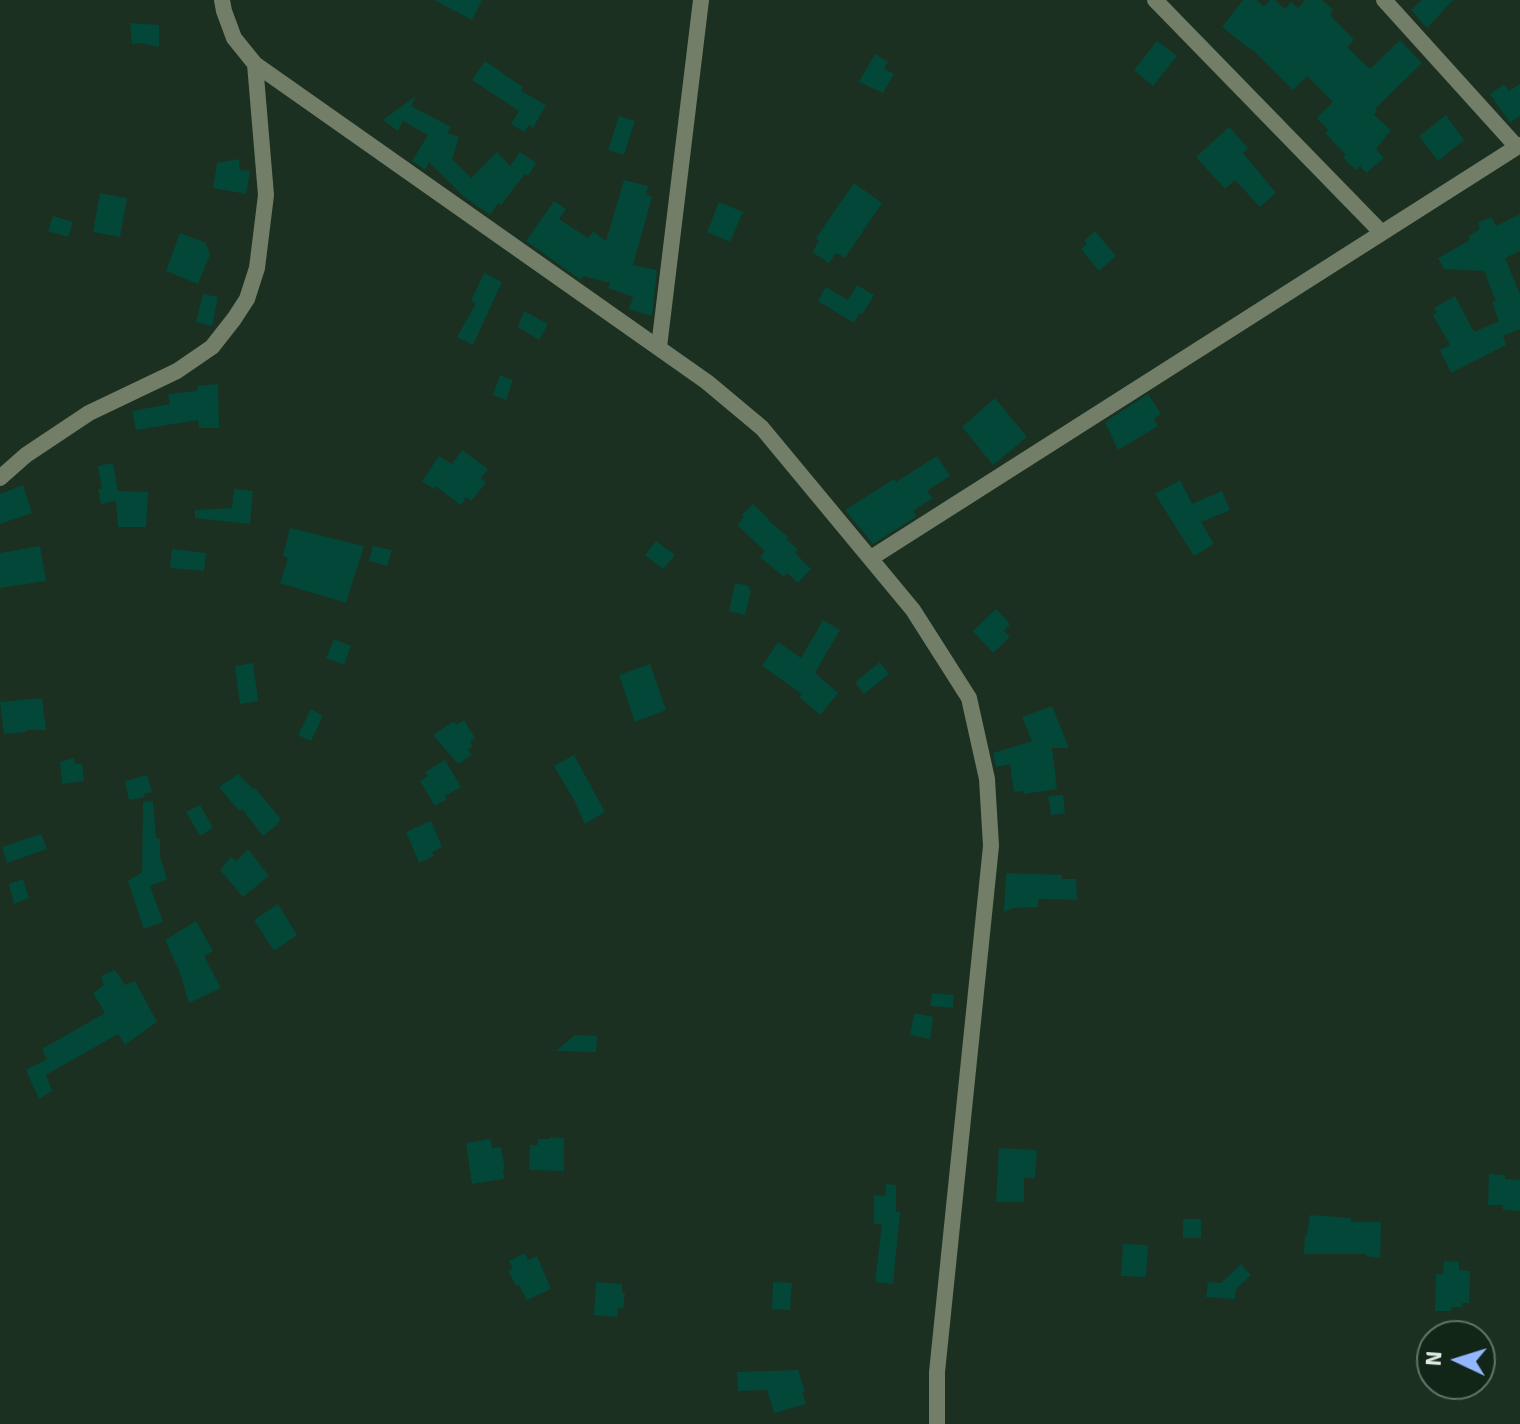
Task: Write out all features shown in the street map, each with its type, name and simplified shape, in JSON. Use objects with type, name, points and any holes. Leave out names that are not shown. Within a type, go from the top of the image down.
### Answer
[{"type":"street","points":[[222,0],[234,38],[255,64],[659,347],[762,428],[913,610],[969,698],[987,779],[991,846],[937,1372],[937,1424]]},
{"type":"street","points":[[659,347],[701,0]]},
{"type":"street","points":[[1155,0],[1381,232]]},
{"type":"street","points":[[871,558],[1518,145],[1384,0]]},
{"type":"street","points":[[0,478],[26,455],[89,413],[177,371],[212,347],[247,299],[257,268],[266,195],[255,64]]},
{"type":"building","points":[[434,0],[482,0],[472,20]]},
{"type":"building","points":[[1243,0],[1256,0],[1264,6],[1275,0],[1285,9],[1291,2],[1298,8],[1305,0],[1322,0],[1333,10],[1330,15],[1354,40],[1347,47],[1370,69],[1400,40],[1422,63],[1375,109],[1374,115],[1391,130],[1376,149],[1384,158],[1366,173],[1360,166],[1356,170],[1343,158],[1346,155],[1325,133],[1328,130],[1317,118],[1333,102],[1307,76],[1293,90],[1252,49],[1222,27]]},
{"type":"building","points":[[1422,0],[1453,0],[1427,28],[1411,10]]},
{"type":"building","points":[[130,23],[159,25],[159,47],[132,44]]},
{"type":"building","points":[[1157,41],[1177,56],[1153,86],[1134,70]]},
{"type":"building","points":[[875,54],[888,62],[884,69],[894,74],[883,93],[859,82]]},
{"type":"building","points":[[485,61],[523,87],[521,91],[546,105],[533,128],[529,125],[524,132],[511,124],[519,111],[472,80]]},
{"type":"building","points":[[1504,84],[1509,91],[1520,84],[1520,116],[1510,123],[1490,94]]},
{"type":"building","points":[[416,96],[411,106],[451,127],[447,133],[459,137],[452,159],[471,178],[497,152],[510,166],[520,152],[536,163],[528,176],[525,174],[490,215],[463,196],[429,162],[425,170],[412,161],[428,135],[403,121],[398,131],[383,120]]},
{"type":"building","points":[[1446,115],[1464,140],[1438,161],[1419,136]]},
{"type":"building","points":[[619,116],[635,121],[624,155],[608,150]]},
{"type":"building","points":[[1229,127],[1248,148],[1243,153],[1276,193],[1260,207],[1235,180],[1225,189],[1196,157]]},
{"type":"building","points":[[239,159],[240,170],[250,171],[246,194],[213,188],[217,163]]},
{"type":"building","points":[[624,180],[648,186],[646,195],[652,197],[633,265],[657,270],[652,316],[629,309],[633,297],[608,288],[610,283],[583,276],[581,280],[526,241],[554,201],[566,209],[559,219],[588,238],[593,231],[606,241]]},
{"type":"building","points":[[854,183],[882,203],[845,258],[836,253],[829,263],[812,252],[819,241],[816,238]]},
{"type":"building","points":[[100,193],[127,198],[120,237],[93,232]]},
{"type":"building","points":[[719,202],[743,212],[730,242],[707,232]]},
{"type":"building","points":[[1520,214],[1520,251],[1505,258],[1520,294],[1520,329],[1503,336],[1506,345],[1451,373],[1440,350],[1450,345],[1433,315],[1437,313],[1434,308],[1455,296],[1474,332],[1499,321],[1492,303],[1496,301],[1484,271],[1444,269],[1438,258],[1470,240],[1468,236],[1480,229],[1478,223],[1491,217],[1496,226]]},
{"type":"building","points":[[53,216],[73,222],[68,237],[48,231]]},
{"type":"building","points":[[1095,231],[1116,256],[1099,271],[1081,249],[1087,244],[1084,241]]},
{"type":"building","points":[[180,233],[206,243],[210,255],[198,284],[166,271]]},
{"type":"building","points":[[484,273],[502,282],[473,345],[457,337],[476,303],[471,301]]},
{"type":"building","points":[[857,285],[874,295],[854,323],[818,301],[826,287],[848,300]]},
{"type":"building","points":[[203,294],[218,297],[212,326],[196,322]]},
{"type":"building","points":[[524,311],[548,324],[539,340],[518,327]]},
{"type":"building","points":[[500,375],[513,380],[506,400],[493,395]]},
{"type":"building","points":[[218,384],[219,428],[199,428],[198,420],[136,430],[132,411],[170,404],[168,394],[198,391],[197,386]]},
{"type":"building","points":[[1148,394],[1161,414],[1154,419],[1158,426],[1118,450],[1105,422]]},
{"type":"building","points":[[995,398],[1027,437],[993,465],[962,427]]},
{"type":"building","points":[[462,450],[488,469],[481,478],[486,482],[481,489],[471,501],[466,497],[461,505],[435,486],[434,489],[422,481],[439,456],[452,464]]},
{"type":"building","points":[[937,456],[950,476],[927,491],[933,498],[913,511],[917,516],[873,544],[845,510]]},
{"type":"building","points":[[113,463],[118,491],[148,492],[146,527],[118,527],[116,501],[101,504],[98,466]]},
{"type":"building","points":[[1180,480],[1192,504],[1222,491],[1230,510],[1201,522],[1214,544],[1194,556],[1155,494]]},
{"type":"building","points":[[23,485],[32,513],[0,524],[0,494]]},
{"type":"building","points":[[234,489],[253,491],[250,524],[195,518],[195,510],[232,508]]},
{"type":"building","points":[[753,504],[788,537],[786,539],[798,549],[795,553],[811,569],[798,583],[787,573],[784,577],[760,557],[765,551],[737,525]]},
{"type":"building","points":[[290,528],[364,546],[346,603],[280,583],[288,558],[283,556]]},
{"type":"building","points":[[656,541],[675,555],[663,569],[645,555]]},
{"type":"building","points":[[40,546],[46,581],[0,588],[0,553]]},
{"type":"building","points":[[373,546],[392,550],[387,566],[369,561]]},
{"type":"building","points":[[172,549],[206,553],[204,571],[170,568]]},
{"type":"building","points":[[735,583],[749,586],[748,590],[751,590],[745,615],[729,611]]},
{"type":"building","points":[[996,609],[1010,624],[1004,631],[1010,637],[993,653],[973,631]]},
{"type":"building","points":[[823,620],[840,630],[815,673],[838,693],[820,715],[799,697],[802,694],[762,666],[778,642],[801,658]]},
{"type":"building","points":[[334,639],[351,646],[344,665],[326,658]]},
{"type":"building","points":[[880,662],[889,674],[864,694],[855,682]]},
{"type":"building","points":[[253,663],[258,701],[240,704],[235,666]]},
{"type":"building","points":[[650,664],[666,710],[635,722],[619,675]]},
{"type":"building","points":[[42,698],[46,730],[4,734],[0,702]]},
{"type":"building","points":[[1052,706],[1069,748],[1052,748],[1057,789],[1024,794],[1024,791],[1014,792],[1010,764],[996,767],[993,753],[1032,741],[1022,717]]},
{"type":"building","points":[[311,709],[323,716],[311,741],[298,735]]},
{"type":"building","points":[[464,720],[475,738],[470,741],[473,746],[468,750],[472,755],[458,764],[433,735],[454,721],[456,725]]},
{"type":"building","points":[[574,755],[605,812],[585,824],[554,766]]},
{"type":"building","points":[[74,758],[75,764],[82,764],[84,781],[62,784],[60,762]]},
{"type":"building","points":[[445,760],[461,787],[435,806],[420,781],[428,776],[425,772]]},
{"type":"building","points":[[238,774],[255,788],[281,819],[263,836],[242,809],[240,811],[219,787]]},
{"type":"building","points":[[147,775],[152,792],[144,794],[145,797],[129,800],[125,781]]},
{"type":"building","points":[[1063,795],[1065,813],[1051,815],[1048,796]]},
{"type":"building","points":[[153,801],[156,838],[160,839],[160,857],[167,879],[150,886],[163,922],[144,929],[128,881],[142,872],[143,802]]},
{"type":"building","points":[[200,805],[213,828],[200,836],[186,812]]},
{"type":"building","points":[[431,821],[442,847],[432,852],[434,856],[419,863],[406,832]]},
{"type":"building","points":[[41,834],[47,849],[7,863],[2,847]]},
{"type":"building","points":[[248,849],[269,876],[243,897],[220,870],[231,857],[236,861]]},
{"type":"building","points":[[1006,873],[1062,875],[1062,879],[1076,879],[1077,900],[1038,899],[1038,907],[1014,908],[1004,912]]},
{"type":"building","points":[[23,879],[29,898],[14,904],[9,884]]},
{"type":"building","points":[[278,904],[297,935],[274,951],[254,920]]},
{"type":"building","points":[[196,921],[213,951],[204,956],[221,988],[189,1003],[165,940]]},
{"type":"building","points":[[115,970],[125,985],[135,981],[157,1022],[125,1045],[118,1034],[46,1075],[52,1091],[39,1099],[26,1070],[47,1059],[42,1049],[105,1013],[93,993],[104,985],[101,976]]},
{"type":"building","points":[[932,993],[954,995],[953,1008],[930,1006]]},
{"type":"building","points":[[914,1013],[933,1017],[930,1039],[910,1035]]},
{"type":"building","points":[[575,1035],[597,1036],[596,1052],[556,1051]]},
{"type":"building","points":[[564,1138],[564,1171],[529,1170],[530,1145],[538,1145],[538,1139]]},
{"type":"building","points":[[491,1139],[492,1148],[501,1147],[504,1179],[472,1184],[466,1143]]},
{"type":"building","points":[[999,1148],[1037,1150],[1035,1178],[1024,1178],[1024,1202],[996,1202]]},
{"type":"building","points":[[1489,1174],[1520,1180],[1520,1211],[1503,1210],[1503,1205],[1488,1205]]},
{"type":"building","points":[[886,1184],[896,1185],[896,1212],[900,1212],[893,1284],[875,1282],[882,1224],[874,1224],[874,1195],[885,1196]]},
{"type":"building","points":[[1310,1215],[1351,1218],[1351,1222],[1381,1222],[1380,1258],[1366,1254],[1304,1254]]},
{"type":"building","points":[[1183,1219],[1201,1219],[1201,1238],[1183,1238]]},
{"type":"building","points":[[1123,1244],[1148,1245],[1146,1277],[1121,1276]]},
{"type":"building","points":[[525,1253],[528,1260],[537,1256],[551,1289],[527,1300],[508,1271],[513,1268],[509,1261]]},
{"type":"building","points":[[1444,1261],[1459,1262],[1459,1270],[1470,1271],[1469,1303],[1451,1307],[1451,1311],[1435,1311],[1436,1274],[1443,1274]]},
{"type":"building","points":[[1241,1264],[1251,1275],[1236,1289],[1235,1299],[1206,1297],[1208,1282],[1221,1283]]},
{"type":"building","points":[[596,1282],[622,1284],[622,1293],[625,1293],[623,1309],[618,1308],[617,1317],[594,1315]]},
{"type":"building","points":[[773,1282],[792,1283],[790,1310],[772,1309]]},
{"type":"building","points":[[798,1370],[806,1404],[774,1413],[767,1390],[738,1391],[737,1372]]}]
